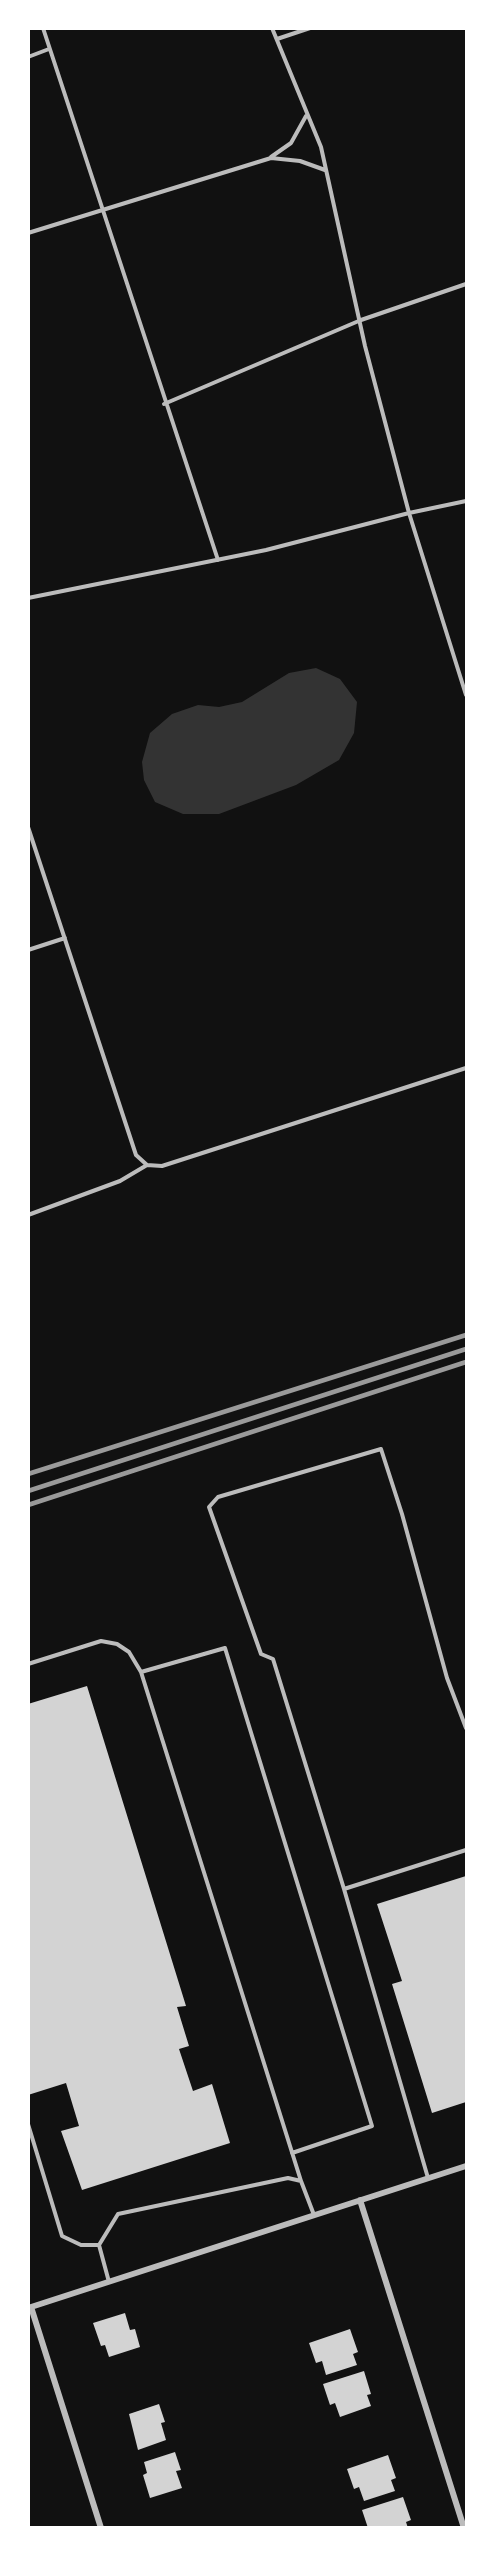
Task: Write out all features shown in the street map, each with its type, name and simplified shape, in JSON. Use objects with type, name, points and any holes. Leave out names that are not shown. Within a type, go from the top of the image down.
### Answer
[{"type":"street","points":[[101,2528],[30,2308],[466,2166]]},
{"type":"street","points":[[360,2200],[464,2528]]},
{"type":"lane","points":[[43,28],[164,404],[218,560]]},
{"type":"lane","points":[[272,28],[321,147],[365,346],[409,513],[466,695]]},
{"type":"lane","points":[[277,39],[310,28]]},
{"type":"lane","points":[[28,57],[49,49]]},
{"type":"lane","points":[[28,233],[271,158],[291,143],[306,115]]},
{"type":"lane","points":[[271,158],[300,161],[326,170]]},
{"type":"lane","points":[[164,404],[361,320],[466,284]]},
{"type":"lane","points":[[28,598],[218,560],[466,501]]},
{"type":"lane","points":[[28,827],[136,1155],[147,1165]]},
{"type":"lane","points":[[28,950],[65,938]]},
{"type":"lane","points":[[28,1215],[120,1181],[147,1165],[162,1166],[466,1068]]},
{"type":"lane","points":[[429,2178],[273,1659],[261,1654],[209,1507],[218,1497],[381,1449],[402,1514],[447,1678],[466,1728]]},
{"type":"lane","points":[[28,1664],[101,1641],[117,1644],[129,1652],[141,1672],[292,2153],[314,2215]]},
{"type":"lane","points":[[141,1672],[225,1648],[372,2126],[292,2153]]},
{"type":"lane","points":[[344,1889],[466,1850]]},
{"type":"lane","points":[[28,2124],[62,2236],[81,2245],[99,2245]]},
{"type":"lane","points":[[109,2282],[99,2245],[118,2214],[288,2178],[301,2181]]},
{"type":"shaded area","points":[[316,668],[340,679],[357,702],[354,733],[339,760],[296,785],[219,814],[183,814],[155,802],[144,780],[142,762],[150,733],[172,714],[198,705],[219,707],[242,702],[289,673]]},
{"type":"building","points":[[87,1686],[186,2006],[177,2007],[189,2046],[179,2049],[193,2091],[212,2084],[230,2143],[82,2190],[61,2131],[79,2126],[66,2083],[28,2095],[28,1704]]},
{"type":"building","points":[[466,1876],[466,2102],[432,2113],[392,1984],[402,1981],[377,1904]]},
{"type":"building","points":[[125,2313],[130,2330],[135,2329],[140,2347],[109,2357],[105,2345],[101,2346],[93,2323]]},
{"type":"building","points":[[350,2329],[358,2352],[353,2354],[357,2365],[326,2375],[322,2361],[316,2363],[309,2343]]},
{"type":"building","points":[[364,2371],[371,2394],[367,2395],[371,2406],[340,2417],[335,2403],[330,2405],[323,2384]]},
{"type":"building","points":[[159,2404],[165,2422],[161,2423],[166,2440],[138,2450],[129,2414]]},
{"type":"building","points":[[175,2452],[181,2470],[176,2471],[182,2488],[150,2498],[143,2475],[147,2473],[144,2462]]},
{"type":"building","points":[[388,2455],[396,2478],[391,2480],[395,2491],[364,2501],[359,2487],[354,2489],[347,2469]]},
{"type":"building","points":[[403,2497],[411,2520],[406,2522],[408,2528],[368,2528],[362,2510]]},
{"type":"railway","points":[[28,1474],[466,1335]]},
{"type":"railway","points":[[28,1491],[466,1349]]},
{"type":"railway","points":[[28,1505],[466,1362]]}]
